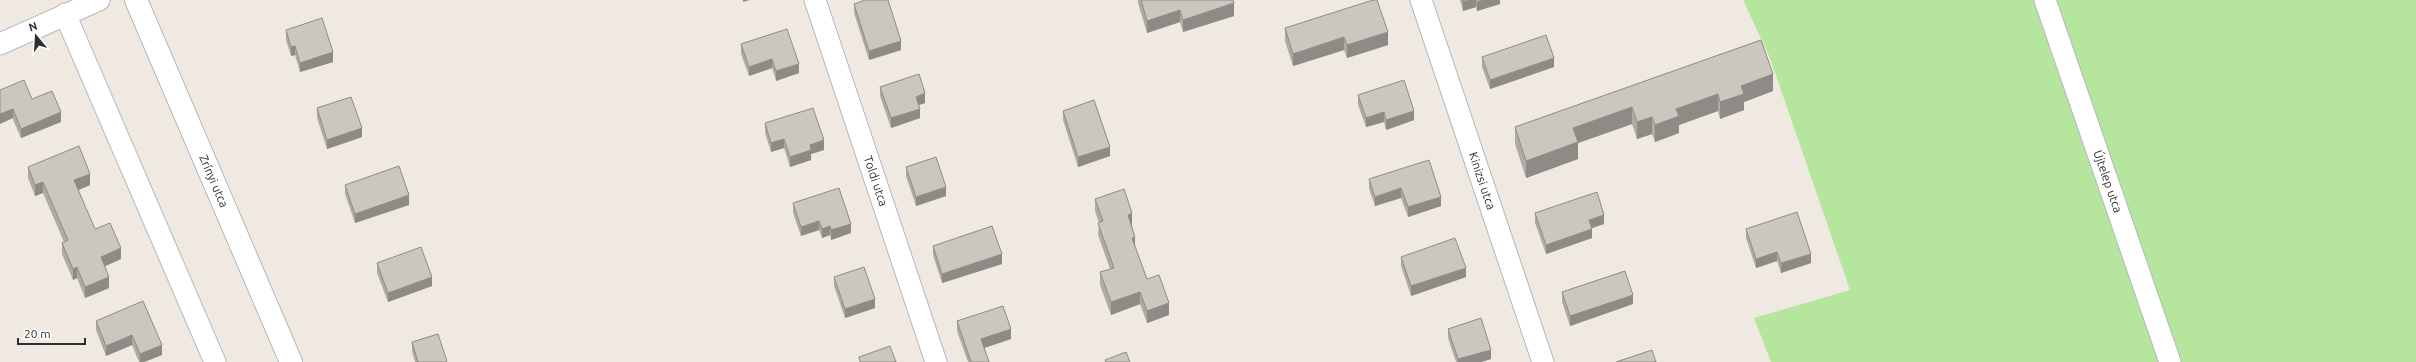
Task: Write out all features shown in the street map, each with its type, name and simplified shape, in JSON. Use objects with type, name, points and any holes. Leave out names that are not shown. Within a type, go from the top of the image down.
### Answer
[{"type":"main road","name":"Zrínyi utca","points":[[136,0],[291,362]]},
{"type":"street","points":[[0,44],[99,0]]},
{"type":"street","name":"Toldi utca","points":[[816,0],[936,362]]},
{"type":"street","name":"Kinizsi utca","points":[[1421,0],[1544,362]]},
{"type":"street","name":"Újtelep utca","points":[[2046,0],[2170,362]]},
{"type":"street","points":[[65,14],[214,362]]},
{"type":"green space","points":[[1743,0],[2416,0],[2416,362],[1771,362],[1754,318],[1850,290],[1770,58]]},
{"type":"building","points":[[865,0],[888,0],[901,41],[869,51],[854,4]]},
{"type":"building","points":[[1141,0],[1233,0],[1234,3],[1183,20],[1180,10],[1147,21]]},
{"type":"building","points":[[1377,0],[1388,32],[1347,45],[1344,37],[1293,54],[1285,28]]},
{"type":"building","points":[[322,18],[333,52],[300,63],[295,46],[291,47],[286,30]]},
{"type":"building","points":[[787,29],[799,64],[776,71],[772,59],[749,67],[741,44]]},
{"type":"building","points":[[1546,35],[1554,58],[1490,80],[1482,57]]},
{"type":"building","points":[[1761,40],[1773,74],[1741,86],[1744,94],[1720,102],[1718,94],[1676,109],[1679,116],[1655,125],[1652,117],[1637,122],[1632,107],[1573,128],[1578,142],[1526,161],[1515,127]]},
{"type":"building","points":[[919,74],[925,93],[916,97],[920,109],[891,118],[880,87]]},
{"type":"building","points":[[24,80],[32,99],[52,91],[61,112],[21,129],[13,109],[0,114],[0,90]]},
{"type":"building","points":[[1404,80],[1414,111],[1386,120],[1384,112],[1366,118],[1358,95]]},
{"type":"building","points":[[351,97],[362,128],[327,140],[317,108]]},
{"type":"building","points":[[1094,100],[1110,147],[1078,157],[1063,111]]},
{"type":"building","points":[[813,108],[824,140],[810,145],[811,150],[790,157],[784,139],[771,143],[765,123]]},
{"type":"building","points":[[79,146],[90,174],[74,180],[95,229],[110,223],[121,248],[101,257],[109,277],[85,287],[77,267],[73,269],[62,243],[68,240],[43,182],[35,185],[28,167]]},
{"type":"building","points":[[936,157],[946,187],[916,197],[906,167]]},
{"type":"building","points":[[1429,160],[1441,197],[1408,207],[1401,188],[1375,197],[1369,179]]},
{"type":"building","points":[[399,166],[409,195],[355,214],[345,185]]},
{"type":"building","points":[[839,188],[851,224],[831,230],[830,226],[822,229],[819,221],[801,227],[793,203]]},
{"type":"building","points":[[1124,189],[1132,213],[1128,215],[1135,237],[1132,238],[1147,279],[1159,275],[1169,303],[1147,311],[1140,292],[1111,302],[1100,272],[1114,268],[1098,223],[1103,221],[1095,199]]},
{"type":"building","points":[[1597,192],[1604,215],[1589,220],[1592,229],[1546,245],[1535,213]]},
{"type":"building","points":[[1797,212],[1811,254],[1781,263],[1777,252],[1756,259],[1746,229]]},
{"type":"building","points":[[992,226],[1002,254],[942,274],[933,246]]},
{"type":"building","points":[[1455,238],[1466,268],[1411,286],[1401,257]]},
{"type":"building","points":[[421,247],[432,277],[388,293],[377,263]]},
{"type":"building","points":[[864,267],[875,299],[845,309],[834,277]]},
{"type":"building","points":[[1625,271],[1633,295],[1570,316],[1562,292]]},
{"type":"building","points":[[143,301],[162,345],[140,354],[132,335],[106,346],[96,321]]},
{"type":"building","points":[[1003,306],[1011,329],[981,339],[989,362],[971,362],[957,321]]},
{"type":"building","points":[[1481,318],[1491,350],[1458,359],[1448,329]]},
{"type":"building","points":[[438,334],[447,361],[418,362],[412,342]]},
{"type":"building","points":[[890,346],[896,362],[860,362],[859,357]]},
{"type":"building","points":[[1652,350],[1656,362],[1616,362]]},
{"type":"building","points":[[1126,352],[1130,362],[1106,362],[1105,360]]}]
